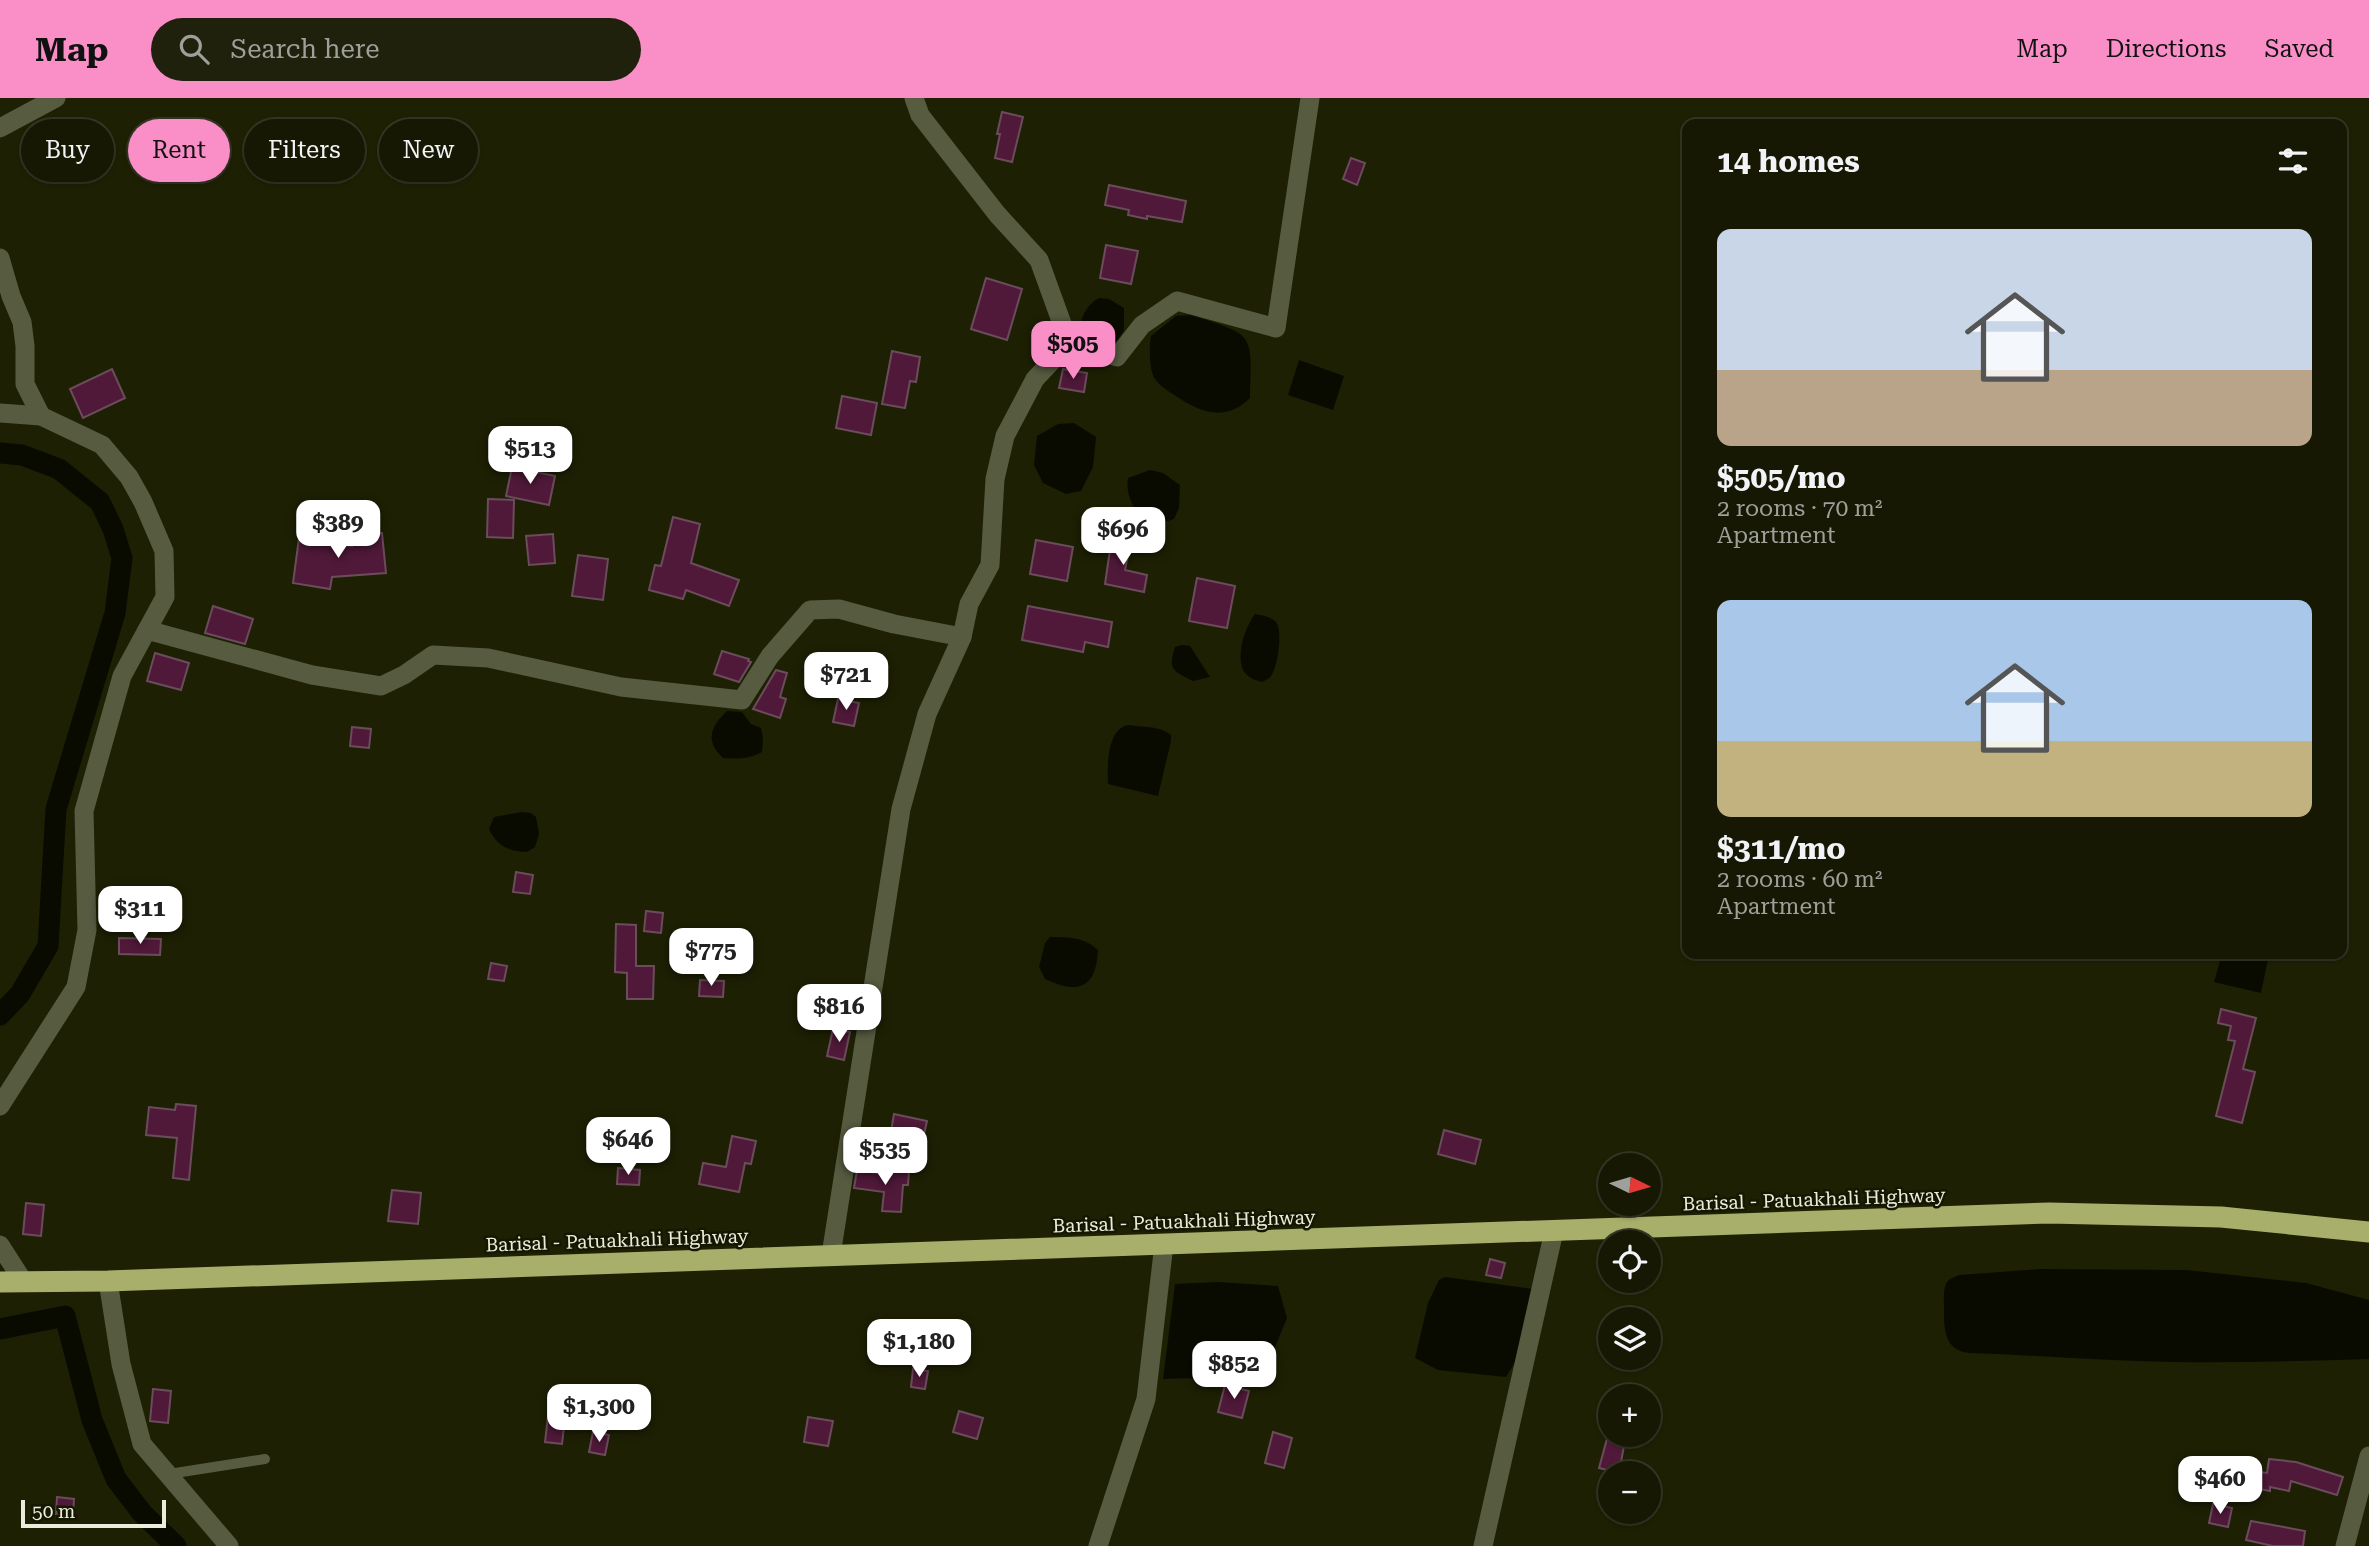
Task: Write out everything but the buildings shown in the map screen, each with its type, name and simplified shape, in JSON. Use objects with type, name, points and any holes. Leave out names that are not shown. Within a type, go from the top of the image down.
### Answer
[{"type":"highway","name":"Barisal - Patuakhali Highway","points":[[8,1282],[108,1282],[2049,1213],[2221,1217],[2369,1232]]},
{"type":"street","points":[[0,128],[56,98]]},
{"type":"street","points":[[914,98],[920,115],[997,214],[1039,260],[1069,343]]},
{"type":"street","points":[[1069,343],[1117,357],[1142,325],[1177,301],[1276,328],[1310,98]]},
{"type":"street","points":[[0,258],[10,296],[22,322],[25,384],[41,416]]},
{"type":"street","points":[[831,1255],[901,809],[927,714],[962,637],[969,604],[990,565],[995,480],[1004,436],[1035,379],[1069,343]]},
{"type":"street","points":[[0,413],[41,416],[102,445],[129,477],[164,551],[165,597],[122,676],[84,811],[88,930],[76,987],[0,1106]]},
{"type":"street","points":[[147,630],[312,675],[381,685],[404,675],[433,655],[488,658],[621,687],[742,700],[770,656],[810,610],[839,609],[894,624],[962,637]]},
{"type":"street","points":[[1483,1546],[1554,1231]]},
{"type":"street","points":[[1098,1546],[1146,1399],[1164,1244]]},
{"type":"street","points":[[0,1245],[8,1282]]},
{"type":"street","points":[[108,1282],[121,1364],[142,1444],[229,1546]]},
{"type":"street","points":[[2345,1546],[2369,1456]]},
{"type":"lane","points":[[168,1475],[264,1459]]},
{"type":"shaded area","points":[[1099,298],[1109,299],[1124,308],[1124,330],[1116,342],[1105,344],[1083,337],[1081,326],[1084,315],[1090,305]]},
{"type":"shaded area","points":[[1191,315],[1228,327],[1245,339],[1251,360],[1250,398],[1241,406],[1223,412],[1195,407],[1164,388],[1153,375],[1150,358],[1151,336],[1176,316]]},
{"type":"shaded area","points":[[1299,360],[1344,376],[1333,410],[1288,395]]},
{"type":"shaded area","points":[[1074,423],[1096,437],[1093,467],[1081,491],[1066,494],[1043,483],[1034,465],[1037,436],[1058,424]]},
{"type":"shaded area","points":[[1150,470],[1163,473],[1180,485],[1179,508],[1174,519],[1159,524],[1149,524],[1144,520],[1132,504],[1127,485],[1128,478]]},
{"type":"shaded area","points":[[1255,614],[1274,620],[1279,633],[1274,671],[1262,682],[1247,675],[1241,664],[1243,641]]},
{"type":"shaded area","points":[[1190,646],[1210,677],[1193,681],[1176,672],[1172,665],[1173,654],[1175,647]]},
{"type":"shaded area","points":[[727,711],[742,712],[751,724],[761,728],[762,752],[748,757],[723,758],[717,752],[712,734]]},
{"type":"shaded area","points":[[1128,725],[1157,728],[1171,735],[1158,796],[1108,784],[1108,759],[1112,741],[1121,728]]},
{"type":"shaded area","points":[[531,813],[536,817],[539,834],[535,847],[527,852],[514,851],[504,846],[495,839],[489,829],[494,817]]},
{"type":"shaded area","points":[[1050,937],[1081,940],[1098,950],[1094,973],[1084,985],[1067,987],[1045,979],[1039,967],[1045,943]]},
{"type":"shaded area","points":[[2221,959],[2268,959],[2261,993],[2214,982]]},
{"type":"shaded area","points":[[2041,1269],[2186,1270],[2306,1283],[2369,1300],[2369,1359],[2172,1362],[1969,1353],[1954,1347],[1945,1329],[1945,1287],[1950,1279],[1959,1275]]},
{"type":"shaded area","points":[[1445,1277],[1533,1289],[1525,1345],[1506,1377],[1438,1370],[1415,1358],[1428,1303],[1439,1280]]},
{"type":"shaded area","points":[[1218,1282],[1278,1286],[1287,1318],[1263,1376],[1163,1379],[1175,1284]]},
{"type":"waterway","points":[[0,453],[22,455],[59,469],[100,502],[113,529],[122,558],[115,613],[56,809],[48,946],[20,994],[0,1015]]},
{"type":"waterway","points":[[0,1329],[65,1316],[92,1420],[116,1479],[142,1513],[176,1546]]}]
